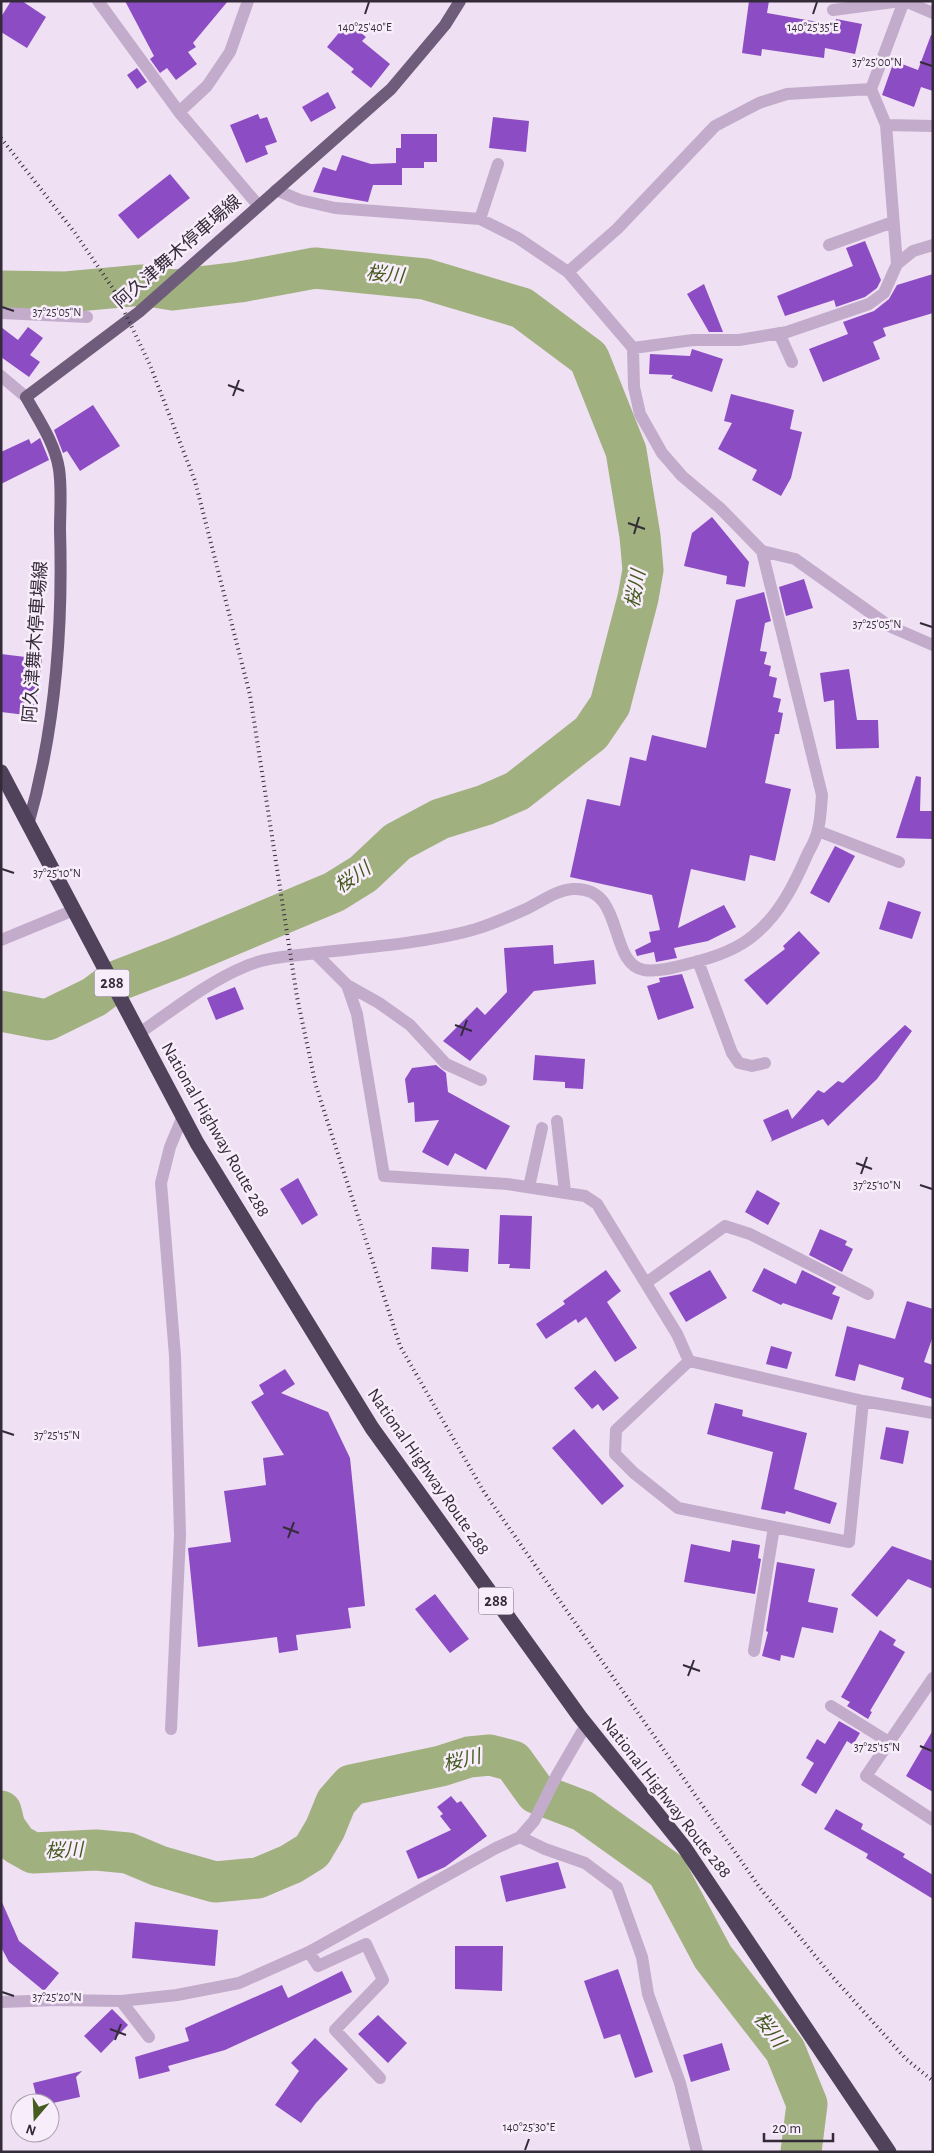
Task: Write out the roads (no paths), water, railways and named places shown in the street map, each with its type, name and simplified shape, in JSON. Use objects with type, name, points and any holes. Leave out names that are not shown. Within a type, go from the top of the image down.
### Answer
[{"type":"highway","name":"National Highway Route 288","points":[[1,772],[183,1116],[372,1428],[586,1725],[684,1847],[889,2152]]},
{"type":"main road","name":"阿久津舞木停車場線","points":[[28,825],[36,799],[52,703],[60,596],[60,540],[59,469],[50,441],[26,397],[139,312],[201,255],[391,89],[445,25],[460,1]]},
{"type":"street","points":[[98,1],[179,112],[258,205]]},
{"type":"street","points":[[179,112],[207,86],[230,52],[248,1]]},
{"type":"street","points":[[833,10],[903,1],[933,13]]},
{"type":"street","points":[[897,264],[892,222],[886,125],[871,89],[903,1]]},
{"type":"street","points":[[568,272],[617,228],[715,126],[759,103],[787,94],[871,89]]},
{"type":"street","points":[[886,125],[933,126]]},
{"type":"street","points":[[480,220],[498,164]]},
{"type":"street","points":[[137,1032],[204,988],[245,966],[289,956],[404,944],[465,932],[491,924],[561,891],[575,889],[592,893],[605,904],[613,918],[626,958],[631,964],[647,970],[672,968],[698,962],[735,947],[753,937],[768,922],[786,898],[818,831],[822,795],[818,775],[794,688],[762,551],[720,508],[682,476],[662,453],[640,414],[634,387],[633,348],[568,272],[518,238],[480,220],[335,208],[300,200],[276,190]]},
{"type":"street","points":[[829,245],[892,222]]},
{"type":"street","points":[[633,348],[693,340],[738,340],[779,333],[870,304],[884,293],[897,264],[913,251],[933,245]]},
{"type":"street","points":[[1,313],[88,317]]},
{"type":"street","points":[[779,333],[792,362]]},
{"type":"street","points":[[1,376],[26,397]]},
{"type":"street","points":[[762,551],[795,559],[889,626],[933,645]]},
{"type":"street","points":[[818,831],[898,862]]},
{"type":"street","points":[[1,940],[74,910]]},
{"type":"street","points":[[315,954],[347,985],[379,1003],[410,1025],[446,1064],[481,1080]]},
{"type":"street","points":[[698,962],[732,1053],[738,1063],[752,1066],[765,1063]]},
{"type":"street","points":[[347,985],[357,1014],[384,1176],[529,1187],[585,1196],[597,1204],[677,1334],[689,1361]]},
{"type":"street","points":[[171,1729],[180,1535],[175,1356],[161,1182],[170,1147],[183,1116]]},
{"type":"street","points":[[557,1121],[565,1192]]},
{"type":"street","points":[[529,1187],[542,1128]]},
{"type":"street","points":[[646,1283],[725,1226],[750,1234],[868,1294]]},
{"type":"street","points":[[689,1361],[864,1401],[933,1413]]},
{"type":"street","points":[[689,1361],[616,1430],[615,1454],[634,1473],[678,1508],[849,1542],[864,1401]]},
{"type":"street","points":[[754,1651],[774,1527]]},
{"type":"street","points":[[933,1678],[866,1776],[933,1820]]},
{"type":"street","points":[[831,1706],[889,1742]]},
{"type":"street","points":[[1,2002],[58,2000],[122,2001],[177,1995],[239,1983],[309,1952],[496,1848],[520,1837],[534,1821],[557,1775],[586,1725]]},
{"type":"street","points":[[520,1837],[545,1849],[585,1863],[618,1887],[642,1957],[648,1994],[680,2083],[696,2152]]},
{"type":"street","points":[[309,1952],[318,1966],[366,1944],[383,1980],[335,2030],[380,2078]]},
{"type":"street","points":[[122,2001],[149,2037]]},
{"type":"waterway","name":"桜川","points":[[1,291],[66,292],[142,285],[173,290],[240,282],[315,268],[425,279],[522,308],[589,358],[626,451],[640,536],[643,570],[638,598],[610,705],[591,733],[517,791],[485,805],[440,819],[397,842],[363,874],[334,892],[114,982],[94,997],[47,1020],[1,1011]]},
{"type":"waterway","name":"桜川","points":[[1,1811],[5,1827],[17,1844],[33,1853],[96,1850],[128,1853],[159,1866],[215,1882],[258,1878],[291,1864],[312,1851],[325,1829],[336,1802],[351,1785],[441,1766],[469,1757],[490,1755],[513,1761],[536,1793],[583,1811],[667,1871],[713,1957],[785,2050],[807,2104],[801,2152]]},
{"type":"railway","points":[[1,138],[75,233],[114,290],[150,365],[195,481],[250,695],[297,997],[316,1086],[400,1346],[484,1492],[760,1888],[830,1974],[906,2059],[933,2081]]}]
